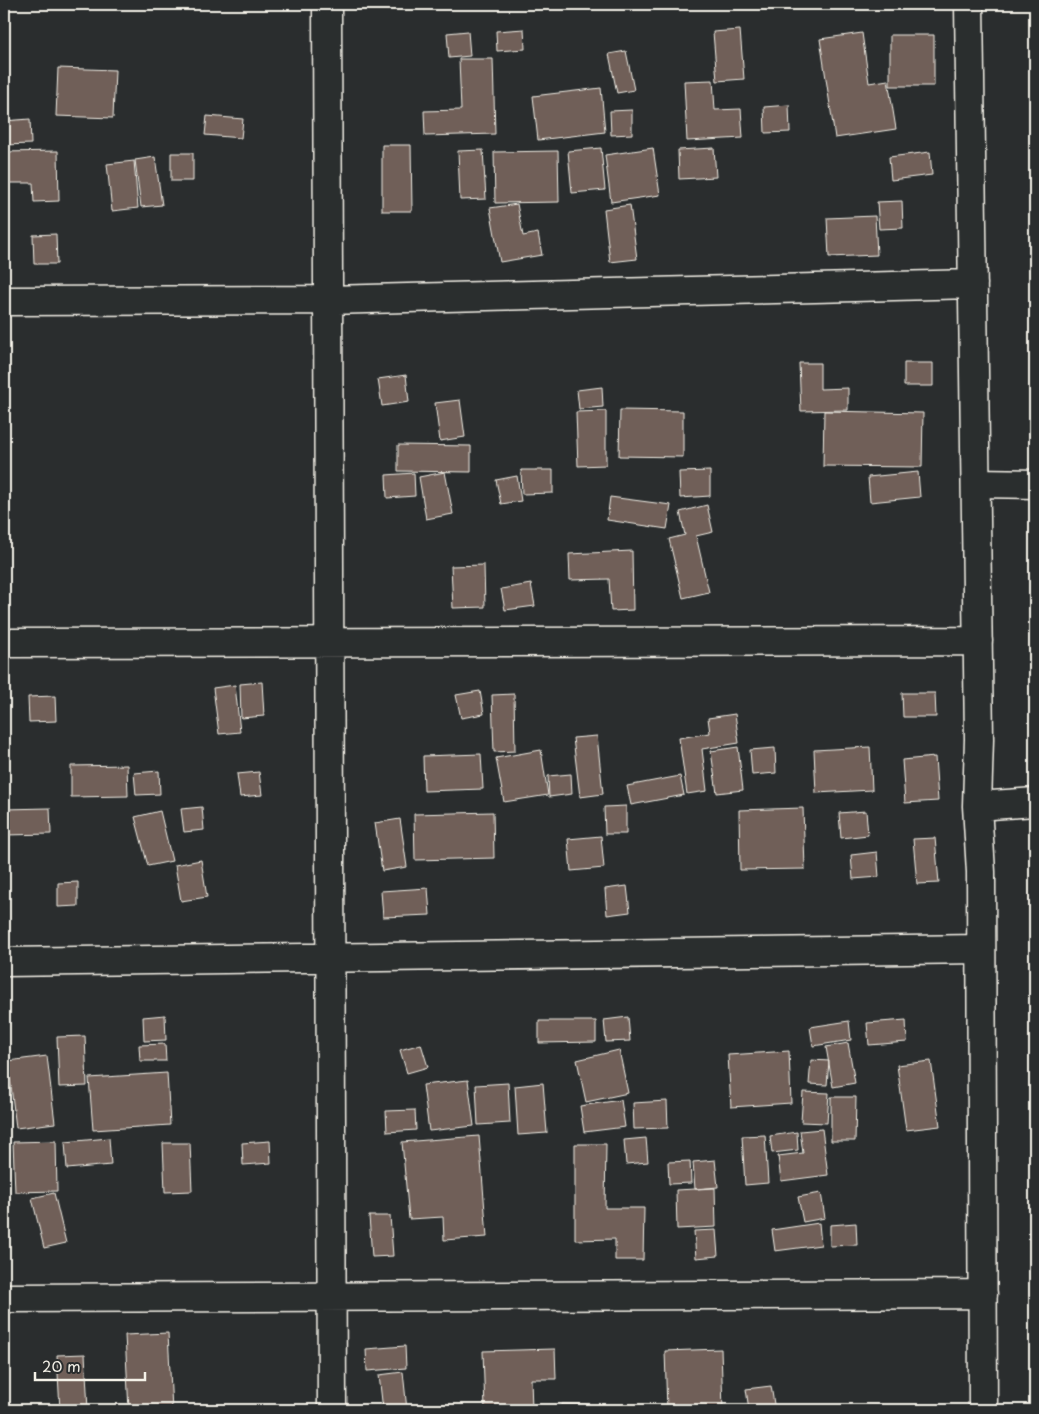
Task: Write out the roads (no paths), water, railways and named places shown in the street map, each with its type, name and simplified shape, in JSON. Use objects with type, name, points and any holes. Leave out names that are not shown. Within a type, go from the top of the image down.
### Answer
[{"type":"street","points":[[328,4],[332,1410]]},
{"type":"street","points":[[969,4],[979,739],[977,806],[981,872],[983,1410]]},
{"type":"street","points":[[4,301],[328,300],[973,284]]},
{"type":"street","points":[[976,483],[1035,484]]},
{"type":"street","points":[[4,643],[978,641]]},
{"type":"street","points":[[977,806],[1035,802]]},
{"type":"street","points":[[4,962],[981,949]]},
{"type":"street","points":[[4,1298],[983,1294]]}]
